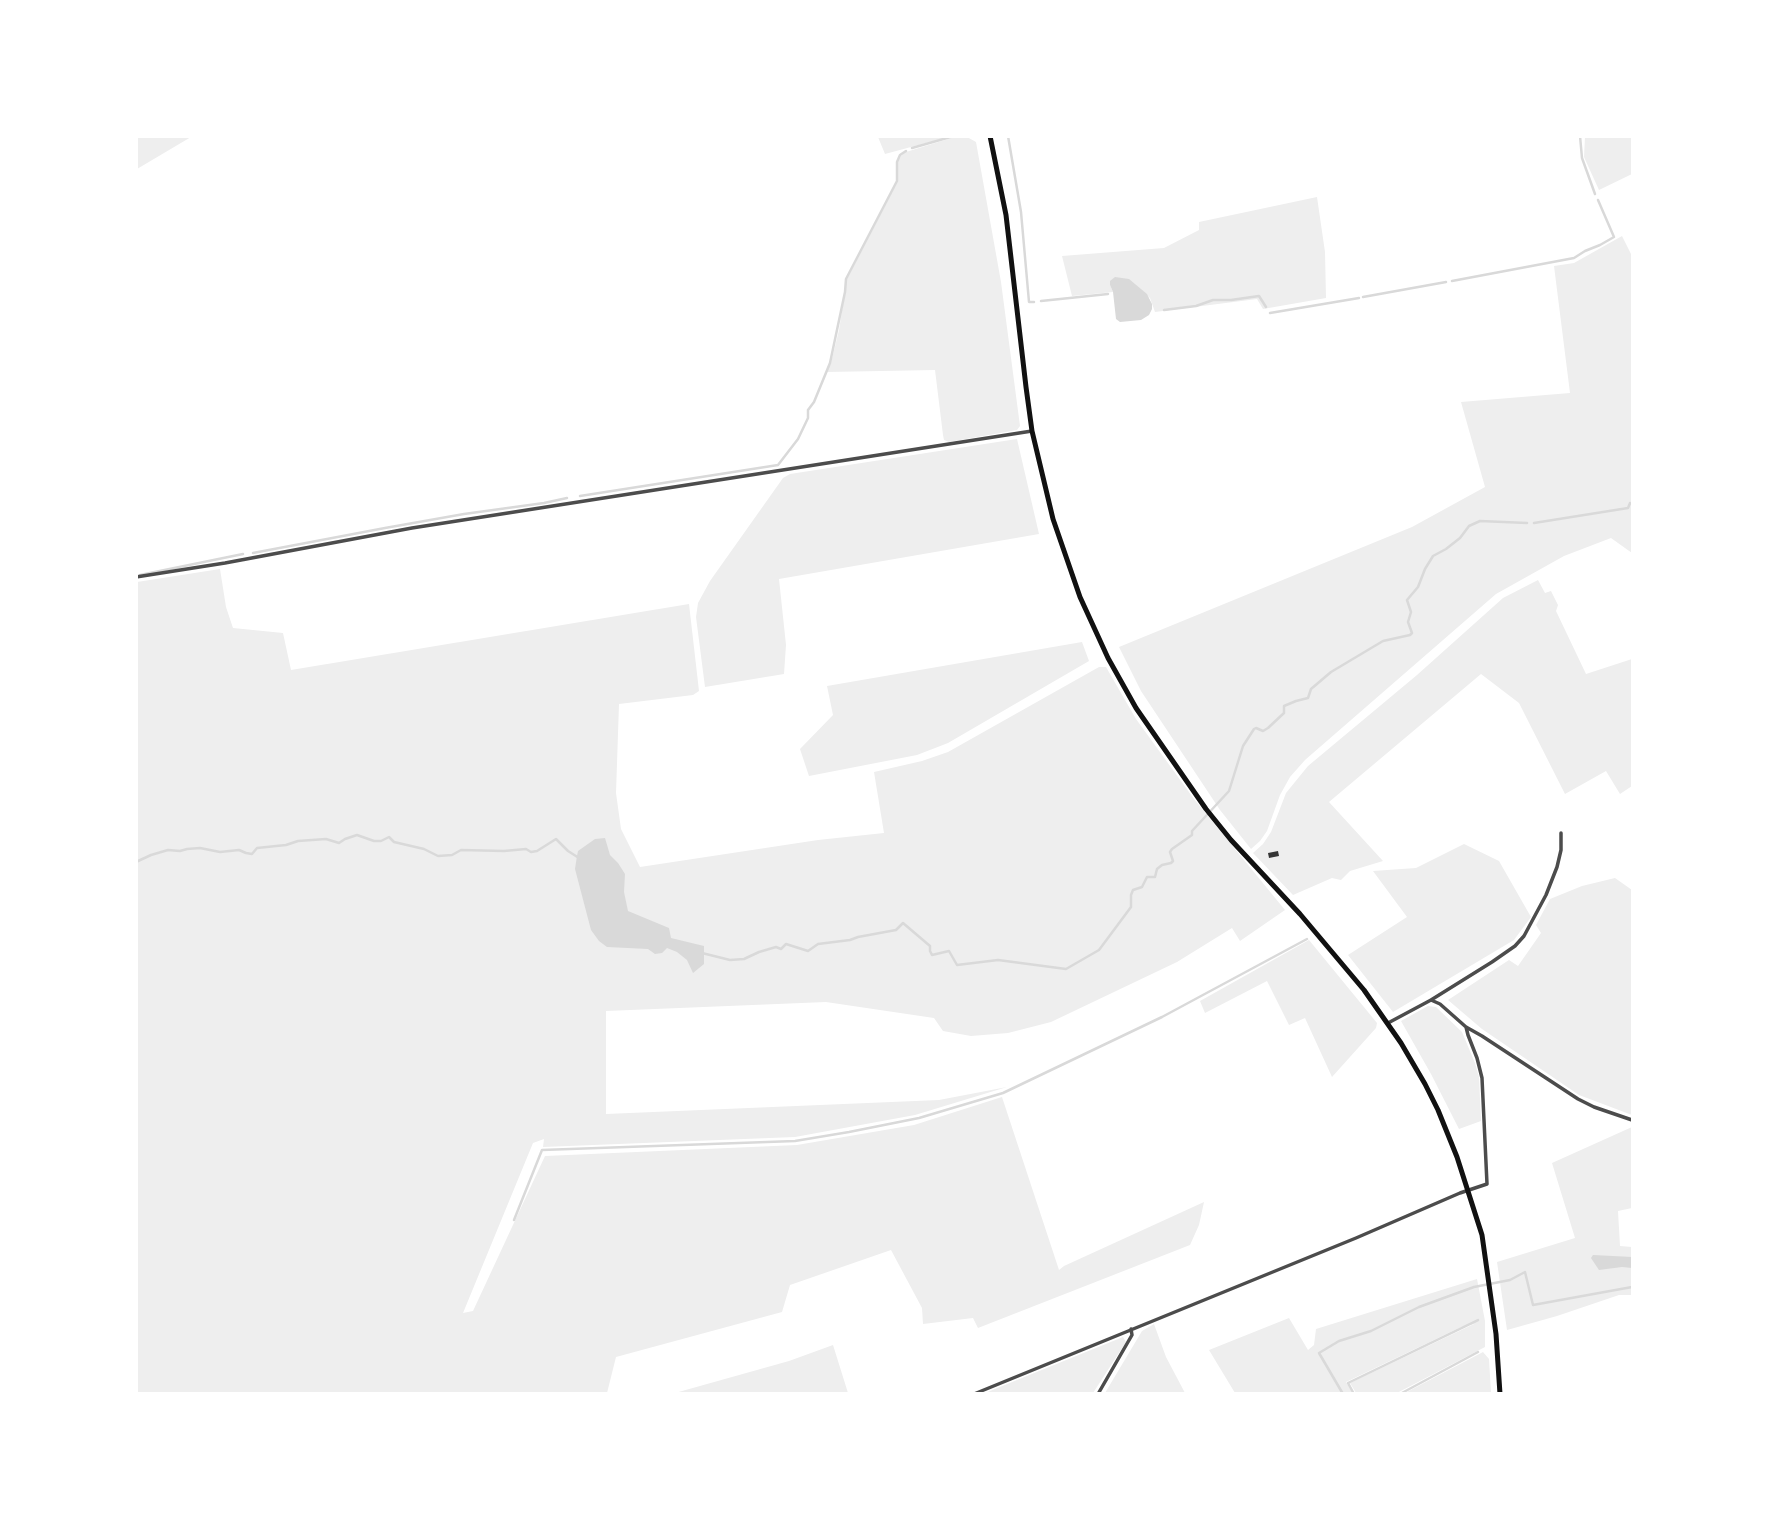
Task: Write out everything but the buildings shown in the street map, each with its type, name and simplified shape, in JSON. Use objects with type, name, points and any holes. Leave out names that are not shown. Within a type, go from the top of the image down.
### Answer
[{"type":"main road","points":[[990,136],[1006,215],[1032,431],[1060,542],[1080,597],[1098,638],[1136,708],[1206,809],[1364,990],[1388,1023],[1438,1110],[1469,1191],[1482,1234],[1496,1334],[1500,1394]]},
{"type":"street","points":[[136,577],[412,528],[1032,431]]},
{"type":"street","points":[[1388,1023],[1431,1000],[1515,946],[1524,936],[1546,895],[1557,867],[1561,833]]},
{"type":"street","points":[[1431,1000],[1440,1004],[1466,1027],[1578,1099],[1633,1119]]},
{"type":"street","points":[[974,1394],[1487,1184],[1482,1078],[1466,1027]]},
{"type":"street","points":[[1098,1394],[1132,1335],[1131,1329]]},
{"type":"shaded area","points":[[137,136],[191,136],[191,137],[137,169]]},
{"type":"shaded area","points":[[958,136],[976,142],[1001,282],[1020,426],[1017,430],[949,442],[944,440],[943,435],[935,370],[827,372],[839,330],[847,279],[898,181],[898,162],[901,156],[906,152]]},
{"type":"shaded area","points":[[878,137],[948,137],[885,154]]},
{"type":"shaded area","points":[[1585,137],[1632,137],[1632,174],[1599,190],[1584,157]]},
{"type":"shaded area","points":[[1317,197],[1325,252],[1326,298],[1263,309],[1257,299],[1155,312],[1150,298],[1138,287],[1110,285],[1113,292],[1072,296],[1062,256],[1164,248],[1199,230],[1199,222]]},
{"type":"shaded area","points":[[1622,236],[1632,256],[1632,553],[1611,538],[1564,556],[1496,594],[1305,760],[1290,777],[1280,795],[1267,831],[1251,849],[1220,810],[1141,691],[1119,647],[1412,527],[1485,487],[1461,402],[1570,393],[1554,266],[1574,263]]},
{"type":"shaded area","points":[[1115,277],[1129,279],[1147,294],[1152,304],[1149,315],[1141,320],[1120,322],[1116,319],[1110,285],[1110,281]]},
{"type":"shaded area","points":[[1017,439],[1039,534],[779,579],[786,645],[784,674],[705,687],[696,617],[698,603],[710,581],[783,478],[790,474]]},
{"type":"shaded area","points":[[220,569],[226,607],[233,628],[283,633],[291,670],[689,604],[699,691],[693,695],[619,704],[616,793],[621,829],[640,867],[818,840],[884,833],[874,772],[948,752],[1099,667],[1106,667],[1136,719],[1194,799],[1285,910],[1240,941],[1232,928],[1177,962],[1051,1022],[1008,1033],[971,1036],[943,1031],[934,1018],[826,1002],[606,1011],[606,1114],[939,1100],[1007,1087],[915,1115],[795,1137],[543,1147],[544,1139],[533,1143],[463,1313],[473,1311],[545,1156],[797,1145],[914,1125],[1002,1097],[1059,1270],[1204,1202],[1199,1225],[1190,1245],[978,1328],[973,1318],[923,1324],[922,1308],[891,1250],[790,1285],[782,1312],[616,1357],[607,1393],[137,1394],[137,582]]},
{"type":"shaded area","points":[[1538,580],[1545,593],[1551,591],[1558,605],[1556,611],[1586,674],[1632,659],[1632,786],[1620,794],[1606,771],[1565,794],[1519,703],[1481,674],[1329,802],[1383,861],[1350,871],[1341,880],[1332,878],[1293,895],[1253,853],[1271,832],[1286,793],[1308,766],[1417,675],[1503,598]]},
{"type":"shaded area","points":[[1082,642],[1089,661],[948,743],[917,755],[809,776],[800,749],[833,715],[827,686]]},
{"type":"shaded area","points":[[605,838],[610,855],[625,874],[624,892],[628,911],[669,928],[671,938],[704,946],[704,964],[693,973],[687,960],[677,952],[667,948],[662,953],[655,954],[648,949],[607,947],[591,930],[575,869],[578,851],[595,839]]},
{"type":"shaded area","points":[[1464,844],[1499,861],[1531,917],[1514,940],[1393,1012],[1348,955],[1407,917],[1373,871],[1416,868]]},
{"type":"shaded area","points":[[1615,878],[1632,890],[1632,1115],[1579,1095],[1482,1029],[1448,1000],[1509,960],[1518,966],[1541,933],[1536,925],[1550,899],[1582,886]]},
{"type":"shaded area","points":[[1309,940],[1377,1023],[1376,1028],[1332,1077],[1305,1018],[1289,1025],[1267,981],[1205,1013],[1200,1001]]},
{"type":"shaded area","points":[[1428,1006],[1436,1007],[1462,1032],[1479,1077],[1481,1121],[1459,1129],[1401,1021]]},
{"type":"shaded area","points":[[1632,1127],[1632,1208],[1618,1211],[1620,1246],[1632,1247],[1632,1295],[1619,1295],[1507,1330],[1497,1262],[1575,1238],[1552,1163]]},
{"type":"shaded area","points":[[1593,1255],[1632,1257],[1632,1268],[1599,1270],[1591,1258]]},
{"type":"shaded area","points":[[1477,1279],[1485,1321],[1485,1347],[1397,1393],[1356,1393],[1350,1383],[1474,1324],[1461,1327],[1346,1382],[1353,1393],[1235,1393],[1209,1350],[1289,1318],[1308,1350],[1314,1345],[1316,1329]]},
{"type":"shaded area","points":[[1154,1324],[1166,1357],[1185,1393],[1105,1393],[1142,1331]]},
{"type":"shaded area","points":[[1123,1337],[1126,1342],[1093,1393],[985,1393]]},
{"type":"shaded area","points":[[833,1345],[848,1393],[675,1393],[789,1361]]},
{"type":"shaded area","points":[[1483,1352],[1489,1359],[1491,1393],[1405,1393]]},
{"type":"waterway","points":[[912,148],[954,136]]},
{"type":"waterway","points":[[1008,136],[1021,212],[1029,302],[1034,302]]},
{"type":"waterway","points":[[1580,136],[1582,158],[1595,194]]},
{"type":"waterway","points":[[580,496],[778,465],[798,439],[808,418],[808,410],[830,363],[846,279],[897,181],[897,162],[900,155],[906,151]]},
{"type":"waterway","points":[[1452,281],[1574,258],[1600,245],[1614,237],[1598,200]]},
{"type":"waterway","points":[[1363,297],[1446,282]]},
{"type":"waterway","points":[[1041,301],[1108,294]]},
{"type":"waterway","points":[[1164,310],[1196,306],[1213,300],[1259,296],[1266,307]]},
{"type":"waterway","points":[[1270,313],[1359,298]]},
{"type":"waterway","points":[[253,553],[567,498]]},
{"type":"waterway","points":[[1534,523],[1628,508],[1630,503],[1632,504]]},
{"type":"waterway","points":[[702,953],[730,960],[744,959],[776,947],[781,949],[786,944],[808,951],[818,944],[896,930],[903,923],[930,946],[932,955],[949,951],[957,965],[998,960],[1066,969],[1099,950],[1131,907],[1133,890],[1142,887],[1147,877],[1155,877],[1157,869],[1162,865],[1173,861],[1170,852],[1172,849],[1192,835],[1192,831],[1229,791],[1243,746],[1254,729],[1263,731],[1268,728],[1284,713],[1284,706],[1308,698],[1311,689],[1331,672],[1383,641],[1410,635],[1412,633],[1408,622],[1411,612],[1407,600],[1418,587],[1433,556],[1460,538],[1469,526],[1480,521],[1527,523]]},
{"type":"waterway","points":[[140,575],[243,554]]},
{"type":"waterway","points":[[136,862],[168,850],[200,848],[220,852],[239,850],[252,854],[257,848],[326,839],[339,843],[357,835],[374,841],[389,837],[394,842],[424,849],[438,856],[452,855],[461,850],[526,849],[531,852],[556,839],[579,858]]},
{"type":"waterway","points":[[514,1220],[542,1150],[795,1141],[919,1118],[1003,1093],[1162,1017],[1307,939]]},
{"type":"waterway","points":[[1343,1394],[1319,1353],[1339,1341],[1371,1331],[1419,1307],[1474,1287],[1510,1280],[1525,1272],[1533,1305],[1632,1287]]},
{"type":"waterway","points":[[1354,1394],[1348,1383],[1478,1320]]},
{"type":"waterway","points":[[1400,1394],[1478,1352]]}]
